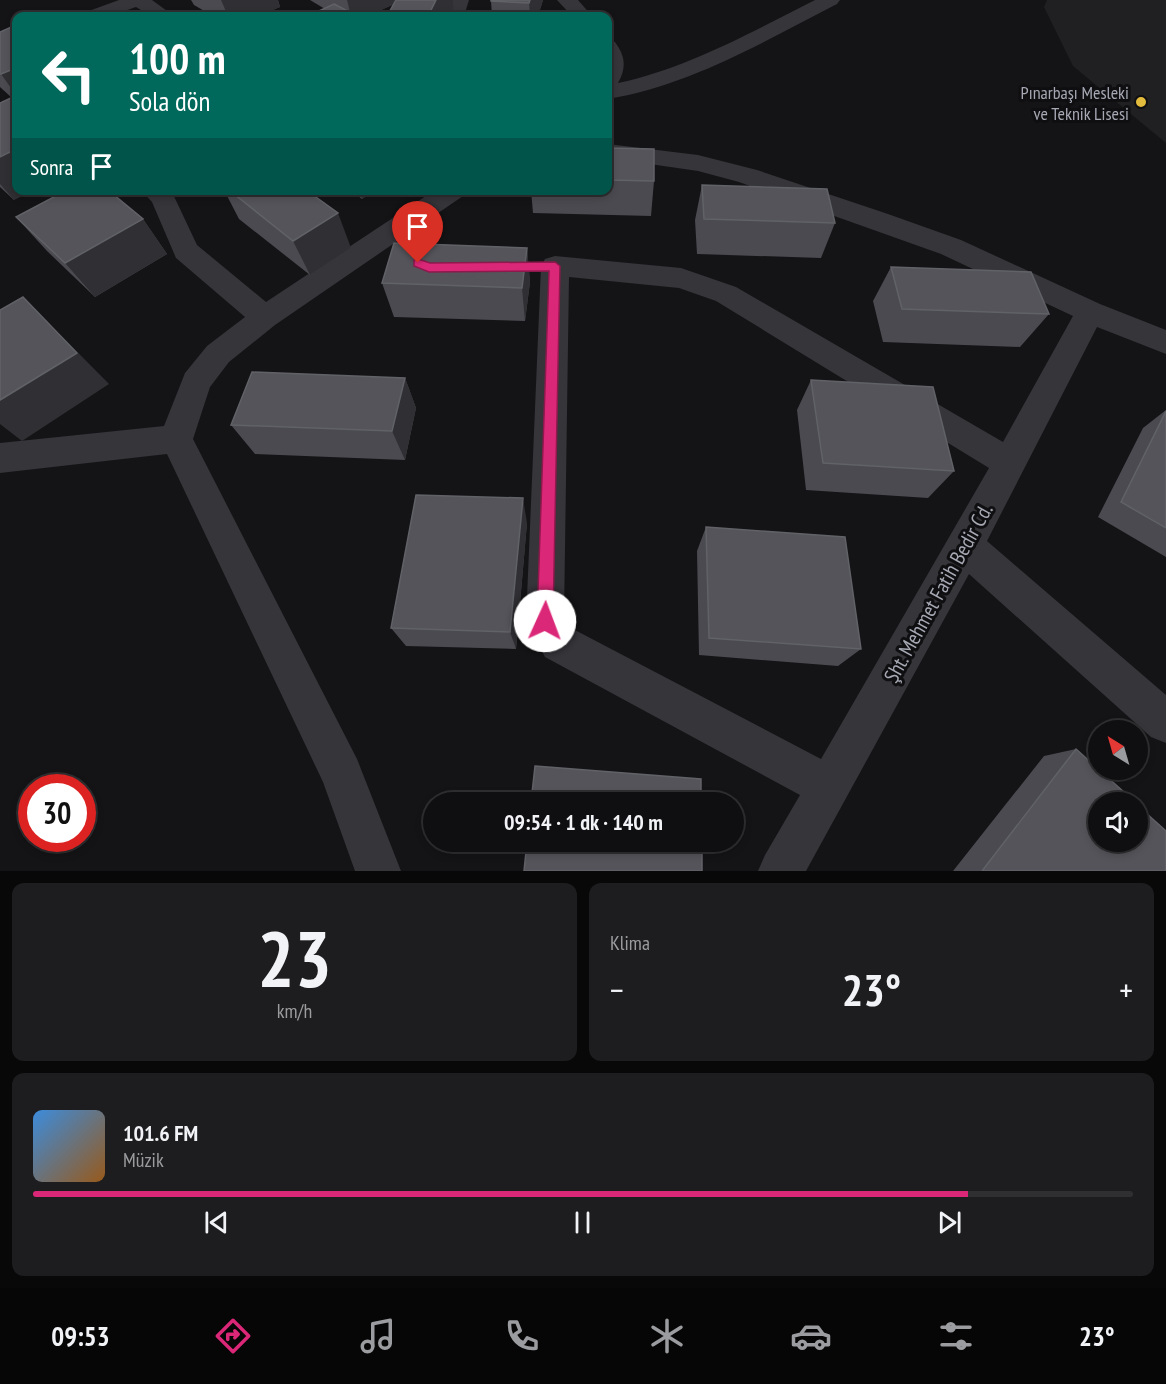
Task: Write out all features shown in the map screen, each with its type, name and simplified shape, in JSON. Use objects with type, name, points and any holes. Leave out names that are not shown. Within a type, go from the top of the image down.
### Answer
[{"type":"street","points":[[104,12],[138,0],[158,12]]},
{"type":"street","points":[[567,0],[578,12]]},
{"type":"street","points":[[612,91],[654,82],[698,66],[830,0]]},
{"type":"street","points":[[612,55],[615,62],[612,74]]},
{"type":"street","points":[[612,151],[698,162],[748,176],[879,220],[951,247],[1090,312],[1166,342]]},
{"type":"street","points":[[159,195],[186,250],[265,317]]},
{"type":"street","points":[[378,871],[342,774],[176,439],[196,382],[218,354],[265,317],[407,238],[449,195]]},
{"type":"street","points":[[830,788],[560,643],[545,621],[543,266],[681,278],[726,294],[1010,463]]},
{"type":"street","name":"Şht. Mehmet Fatih Bedir Cd.","points":[[781,871],[965,546],[1090,312]]},
{"type":"street","points":[[0,458],[176,439]]},
{"type":"street","points":[[965,546],[1166,722]]},
{"type":"shaded area","name":"Pınarbaşı Mesleki ve Teknik Lisesi","points":[[1047,0],[1166,0],[1166,143],[1073,66],[1044,7]]},
{"type":"building","points":[[396,0],[436,0],[430,12],[389,12]]},
{"type":"building","points":[[491,0],[530,0],[529,3]]},
{"type":"building","points":[[334,4],[349,12],[317,12]]},
{"type":"building","points":[[12,27],[12,70],[0,74],[0,32]]},
{"type":"building","points":[[12,97],[12,151],[0,157],[0,103]]},
{"type":"building","points":[[612,148],[654,149],[654,181],[612,180]]},
{"type":"building","points":[[702,185],[827,189],[835,223],[704,219]]},
{"type":"building","points":[[58,195],[114,195],[143,219],[65,263],[16,217]]},
{"type":"building","points":[[235,195],[313,195],[338,213],[293,241]]},
{"type":"building","points":[[394,243],[527,248],[522,288],[382,283]]},
{"type":"building","points":[[891,267],[1031,272],[1049,314],[902,309]]},
{"type":"building","points":[[23,297],[77,353],[0,400],[0,310]]},
{"type":"building","points":[[252,372],[405,378],[392,431],[231,425]]},
{"type":"building","points":[[811,380],[933,387],[954,471],[823,463]]},
{"type":"building","points":[[1166,411],[1166,528],[1121,502]]},
{"type":"building","points":[[416,495],[523,498],[510,632],[391,628]]},
{"type":"building","points":[[706,527],[845,537],[861,649],[709,638]]},
{"type":"building","points":[[1076,749],[1088,760],[1088,780],[1111,780],[1124,792],[1088,792],[1088,852],[1148,852],[1148,815],[1166,831],[1166,871],[982,871]]},
{"type":"building","points":[[535,766],[701,779],[701,792],[532,792]]},
{"type":"building","points":[[526,852],[702,852],[702,871],[524,871]]},
{"type":"place","name":"Pınarbaşı Mesleki ve Teknik Lisesi","points":[[1141,102]]},
{"type":"route","points":[[418,263],[429,267],[555,266],[545,621]]}]
